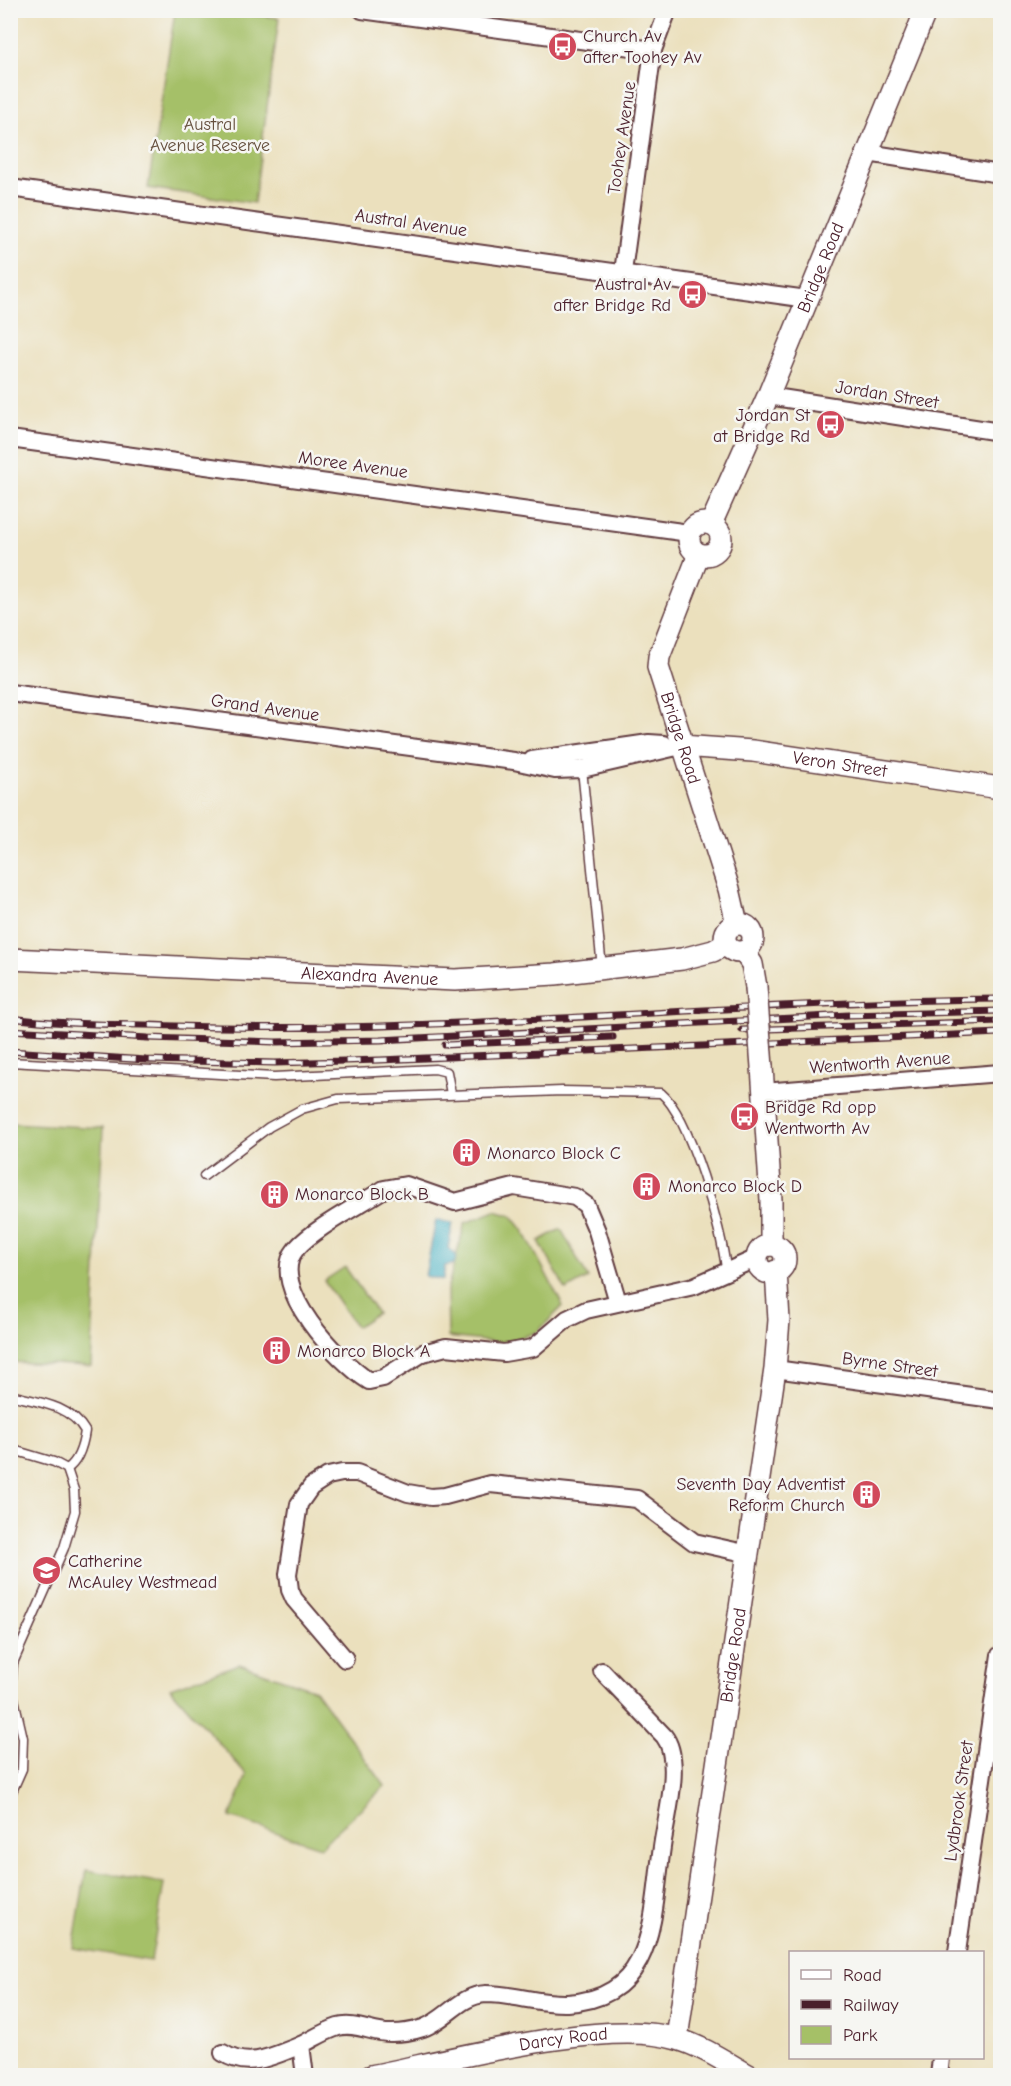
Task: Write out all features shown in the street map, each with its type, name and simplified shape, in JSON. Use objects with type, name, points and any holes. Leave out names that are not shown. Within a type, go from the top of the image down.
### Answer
[{"type":"street","points":[[362,10],[653,50]]},
{"type":"street","name":"Toohey Avenue","points":[[623,272],[653,50],[668,10]]},
{"type":"street","name":"Bridge Road","points":[[711,524],[768,396],[926,10]]},
{"type":"street","points":[[868,153],[1000,174]]},
{"type":"street","name":"Austral Avenue","points":[[10,188],[807,299]]},
{"type":"street","name":"Jordan Street","points":[[768,396],[1000,432]]},
{"type":"street","name":"Moree Avenue","points":[[10,439],[689,533]]},
{"type":"street","points":[[698,524],[711,524],[721,536],[719,547],[710,554],[699,554],[690,546],[689,533],[698,524]]},
{"type":"street","name":"Bridge Road","points":[[699,554],[659,657],[658,668],[681,746],[729,889],[737,924],[726,932],[735,948]]},
{"type":"street","name":"Grand Avenue","points":[[10,693],[514,761],[555,770],[582,769],[681,746]]},
{"type":"street","name":"Grand Avenue","points":[[514,761],[649,743],[681,746]]},
{"type":"street","name":"Veron Street","points":[[681,746],[753,751],[1000,788]]},
{"type":"street","points":[[618,1302],[608,1260],[586,1205],[575,1197],[536,1189],[514,1187],[455,1202],[418,1187],[394,1186],[384,1189],[322,1229],[297,1248],[290,1262],[291,1283],[303,1312],[331,1350],[356,1373],[369,1381],[382,1378],[423,1353],[446,1347],[495,1353],[516,1353],[533,1348],[567,1319],[586,1310],[694,1286],[764,1252],[771,1200],[756,987],[752,964],[735,948]]},
{"type":"street","name":"Alexandra Avenue","points":[[10,959],[455,980],[602,969],[682,959],[735,948]]},
{"type":"street","name":"Wentworth Avenue","points":[[763,1092],[1000,1073]]},
{"type":"street","name":"Bridge Road","points":[[677,2038],[775,1369],[779,1320],[776,1271],[783,1265],[784,1256],[779,1248],[764,1252]]},
{"type":"street","name":"Byrne Street","points":[[775,1369],[1000,1400]]},
{"type":"street","points":[[345,1659],[294,1599],[288,1574],[298,1504],[311,1487],[328,1476],[357,1473],[408,1493],[431,1497],[446,1496],[490,1484],[637,1499],[694,1542],[749,1554]]},
{"type":"street","name":"Lydbrook Street","points":[[957,1951],[1000,1655]]},
{"type":"street","points":[[223,2053],[245,2062],[257,2061],[301,2045],[338,2027],[391,2033],[423,2028],[440,2020],[468,1998],[483,1994],[510,1995],[554,2002],[584,2000],[625,1983],[637,1969],[644,1951],[670,1789],[673,1754],[664,1736],[602,1671]]},
{"type":"street","name":"Darcy Road","points":[[371,2076],[565,2039],[620,2033],[677,2038],[750,2076]]},
{"type":"street","points":[[301,2045],[305,2076]]},
{"type":"street","points":[[939,2076],[941,2059]]},
{"type":"lane","points":[[582,769],[602,969]]},
{"type":"lane","points":[[10,1062],[274,1077],[435,1069],[447,1072],[451,1094]]},
{"type":"lane","points":[[204,1176],[269,1127],[302,1109],[338,1099],[562,1091],[661,1094],[671,1102],[687,1138],[719,1230],[726,1269]]},
{"type":"lane","points":[[10,1395],[60,1408],[79,1421],[85,1431],[83,1443],[75,1464],[67,1469]]},
{"type":"lane","points":[[10,1449],[54,1462],[67,1469],[74,1490],[75,1511],[55,1569],[13,1663],[11,1686],[24,1738],[22,1769],[10,1796]]},
{"type":"green space","name":"Austral Avenue Reserve","points":[[175,11],[223,11],[279,18],[254,203],[148,188]]},
{"type":"green space","points":[[11,1123],[103,1128],[91,1366],[11,1362]]},
{"type":"green space","points":[[495,1211],[512,1216],[523,1230],[563,1306],[537,1332],[503,1343],[448,1337],[447,1290],[465,1223]]},
{"type":"green space","points":[[561,1229],[588,1278],[566,1290],[539,1241]]},
{"type":"green space","points":[[345,1267],[377,1313],[356,1327],[324,1281]]},
{"type":"green space","points":[[239,1664],[315,1690],[385,1786],[320,1847],[230,1817],[247,1775],[170,1688]]},
{"type":"green space","points":[[86,1870],[164,1883],[151,1961],[73,1948]]},
{"type":"water","points":[[436,1220],[453,1223],[448,1248],[457,1256],[454,1264],[445,1266],[443,1280],[425,1276]]},
{"type":"railway","points":[[10,1018],[72,1023],[278,1028],[484,1022],[794,1005],[1000,999]]},
{"type":"railway","points":[[10,1030],[275,1042],[380,1040],[849,1015],[1000,1011]]},
{"type":"railway","points":[[742,1030],[1000,1021]]},
{"type":"railway","points":[[10,1051],[146,1060],[275,1063],[1000,1033]]},
{"type":"railway","points":[[445,1045],[613,1037]]},
{"type":"place","name":"Church Av after Toohey Av","points":[[562,46]]},
{"type":"place","name":"Austral Av after Bridge Rd","points":[[692,294]]},
{"type":"place","name":"Jordan St at Bridge Rd","points":[[831,425]]},
{"type":"place","name":"Bridge Rd opp Wentworth Av","points":[[744,1117]]},
{"type":"place","name":"Monarco Block C","points":[[466,1153]]},
{"type":"place","name":"Monarco Block D","points":[[647,1186]]},
{"type":"place","name":"Monarco Block B","points":[[274,1194]]},
{"type":"place","name":"Monarco Block A","points":[[276,1351]]},
{"type":"place","name":"Seventh Day Adventist Reform Church","points":[[866,1494]]},
{"type":"place","name":"Catherine McAuley Westmead","points":[[47,1571]]}]
